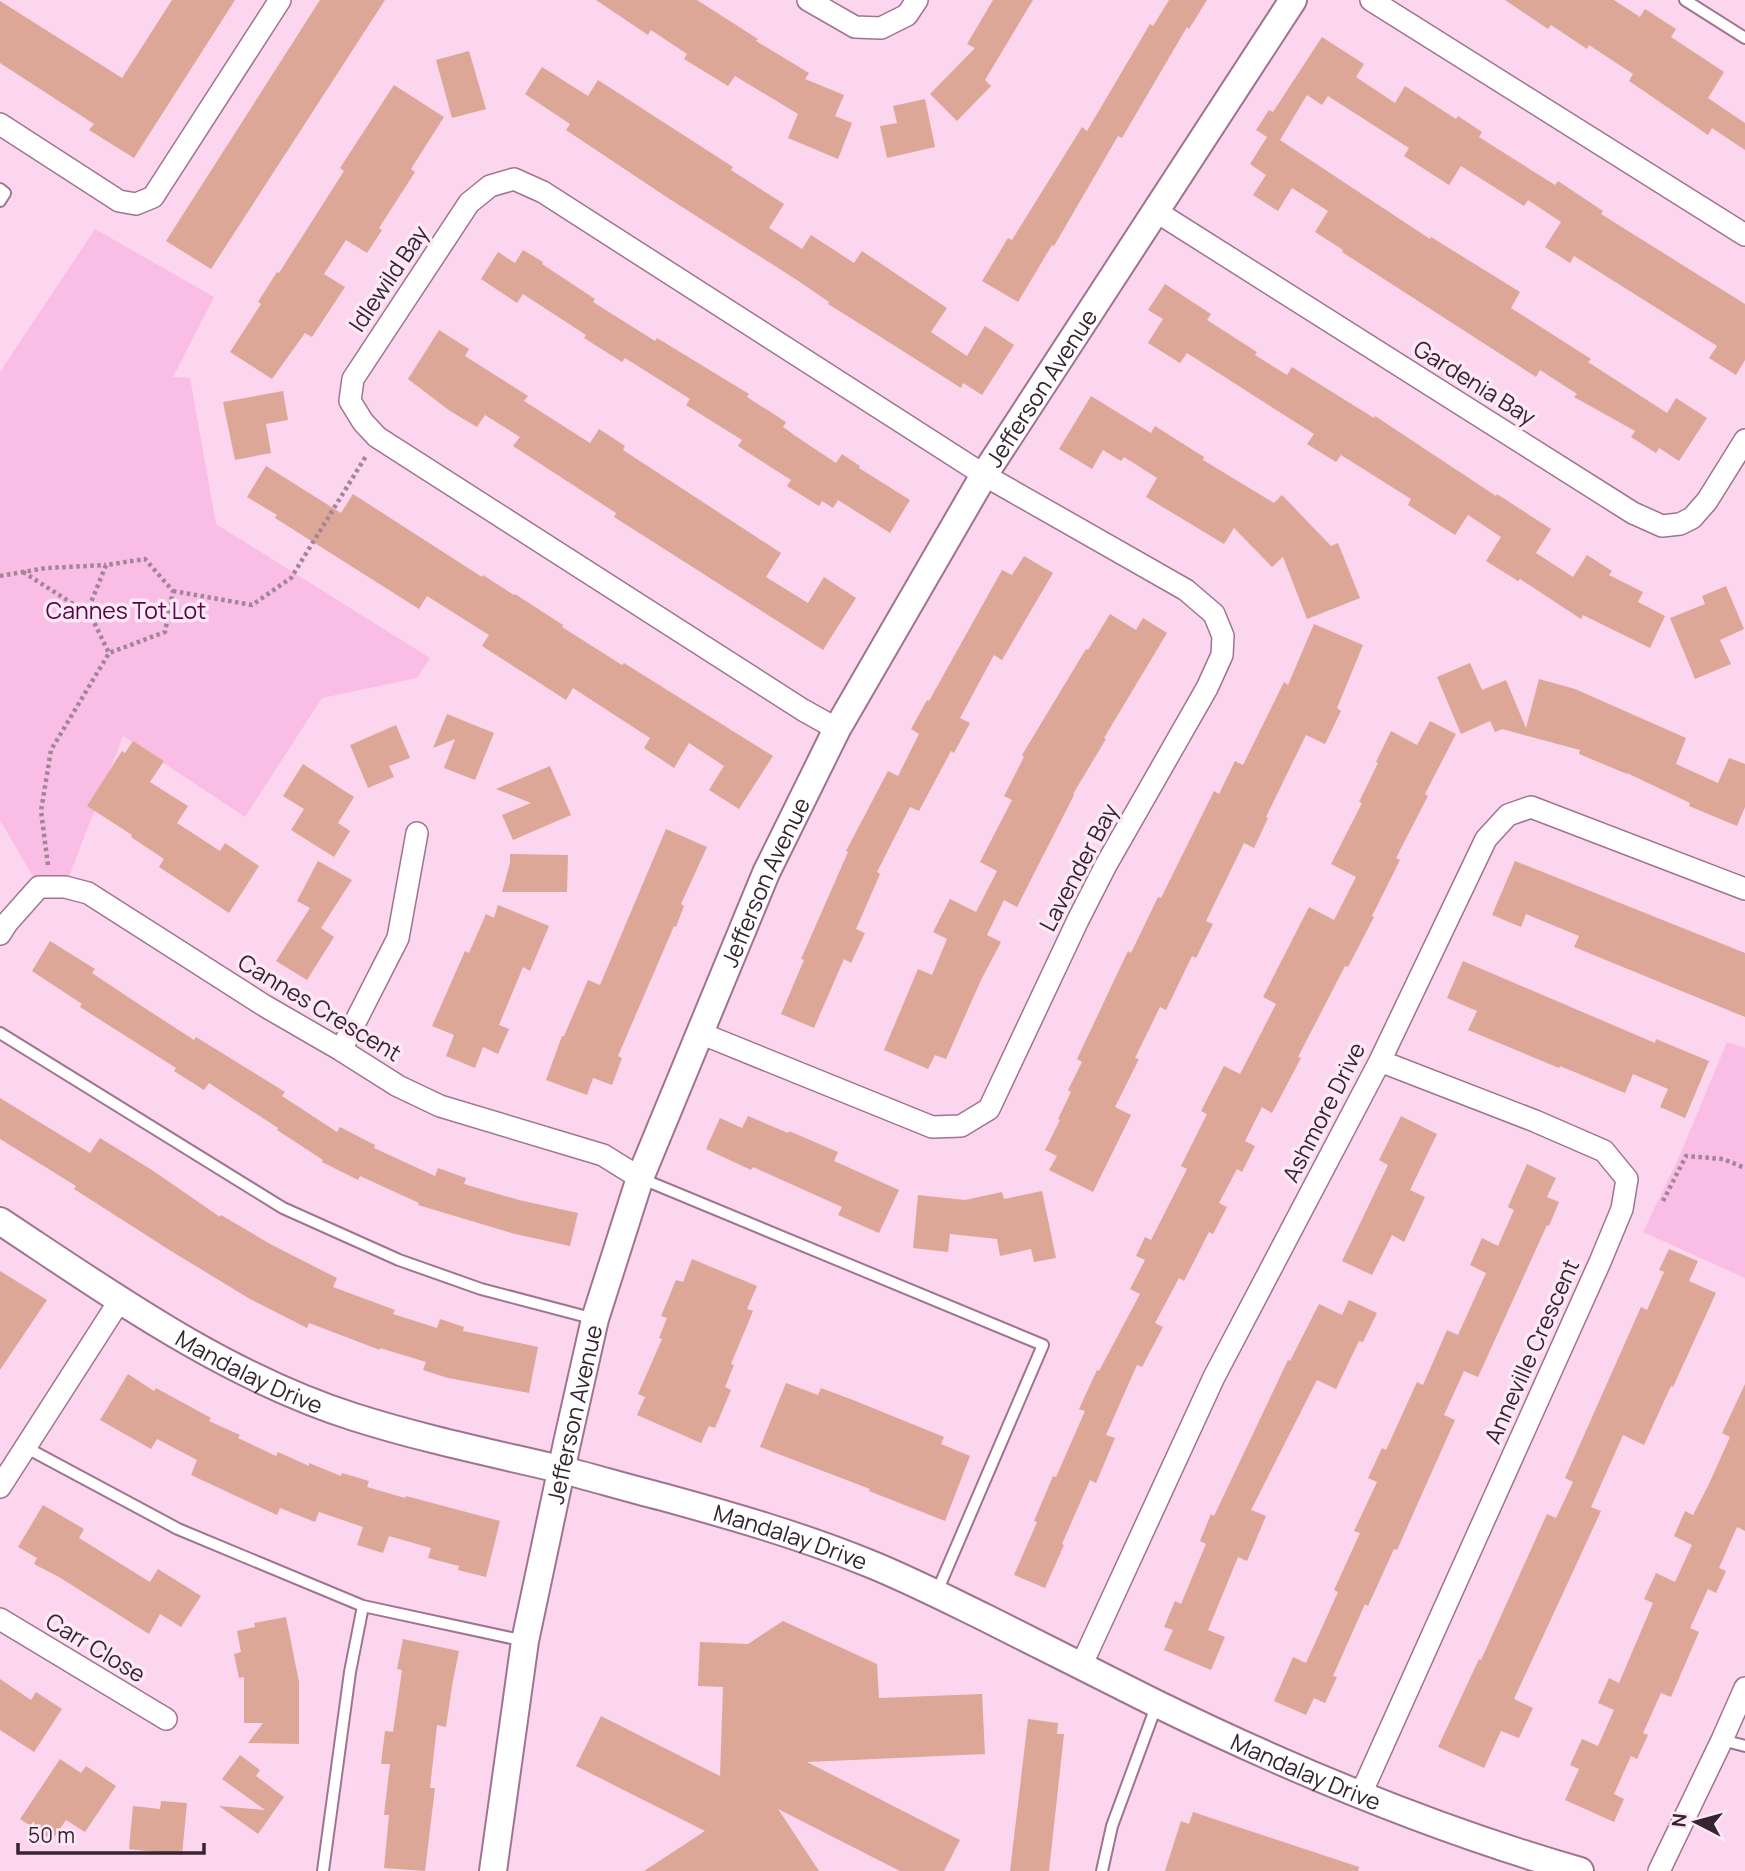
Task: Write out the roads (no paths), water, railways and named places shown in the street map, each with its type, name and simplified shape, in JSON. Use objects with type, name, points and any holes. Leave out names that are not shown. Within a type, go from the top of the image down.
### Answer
[{"type":"street","points":[[0,124],[119,201],[135,204],[153,197],[280,0]]},
{"type":"street","points":[[808,0],[855,27],[881,28],[907,15],[917,0]]},
{"type":"street","name":"Jefferson Avenue","points":[[493,1871],[525,1641],[595,1319],[640,1178],[766,873],[837,729],[984,475],[1293,0]]},
{"type":"street","points":[[1371,0],[1745,235]]},
{"type":"street","name":"Idlewild Bay","points":[[837,729],[803,710],[377,438],[350,401],[353,379],[469,203],[491,186],[514,179],[553,199],[984,475]]},
{"type":"street","name":"Gardenia Bay","points":[[1157,212],[1633,513],[1662,526],[1679,524],[1692,517],[1707,501],[1745,440]]},
{"type":"street","name":"Lavender Bay","points":[[700,1033],[932,1127],[961,1126],[989,1109],[1105,865],[1207,688],[1222,655],[1223,636],[1214,614],[1207,607],[1186,590],[984,475]]},
{"type":"street","name":"Ashmore Drive","points":[[1081,1665],[1214,1377],[1380,1061],[1486,839],[1508,815],[1531,807],[1745,889]]},
{"type":"street","points":[[341,1050],[398,938],[417,833]]},
{"type":"street","name":"Cannes Crescent","points":[[0,934],[6,923],[39,887],[65,887],[88,893],[265,1006],[398,1086],[440,1106],[603,1155],[640,1178]]},
{"type":"street","name":"Anneville Crescent","points":[[1360,1796],[1600,1262],[1622,1209],[1627,1179],[1604,1151],[1535,1121],[1380,1061]]},
{"type":"street","name":"Mandalay Drive","points":[[0,1221],[120,1300],[267,1383],[351,1416],[762,1525],[867,1562],[1157,1704],[1360,1796],[1530,1864],[1580,1871]]},
{"type":"street","points":[[0,1487],[120,1300]]},
{"type":"street","name":"Carr Close","points":[[0,1619],[166,1719]]},
{"type":"street","points":[[1659,1871],[1745,1688]]},
{"type":"lane","points":[[1685,0],[1745,38]]},
{"type":"lane","points":[[0,189],[5,193],[0,201]]},
{"type":"lane","points":[[0,1032],[283,1208],[399,1260],[481,1289],[595,1319]]},
{"type":"lane","points":[[640,1178],[1044,1345],[936,1594]]},
{"type":"lane","points":[[25,1447],[177,1529],[363,1606],[525,1641]]},
{"type":"lane","points":[[323,1871],[350,1672],[363,1606]]},
{"type":"lane","points":[[1102,1871],[1112,1826],[1157,1704]]},
{"type":"lane","points":[[1722,1740],[1745,1746]]},
{"type":"park label","name":"Cannes Tot Lot","points":[[126,610]]}]
